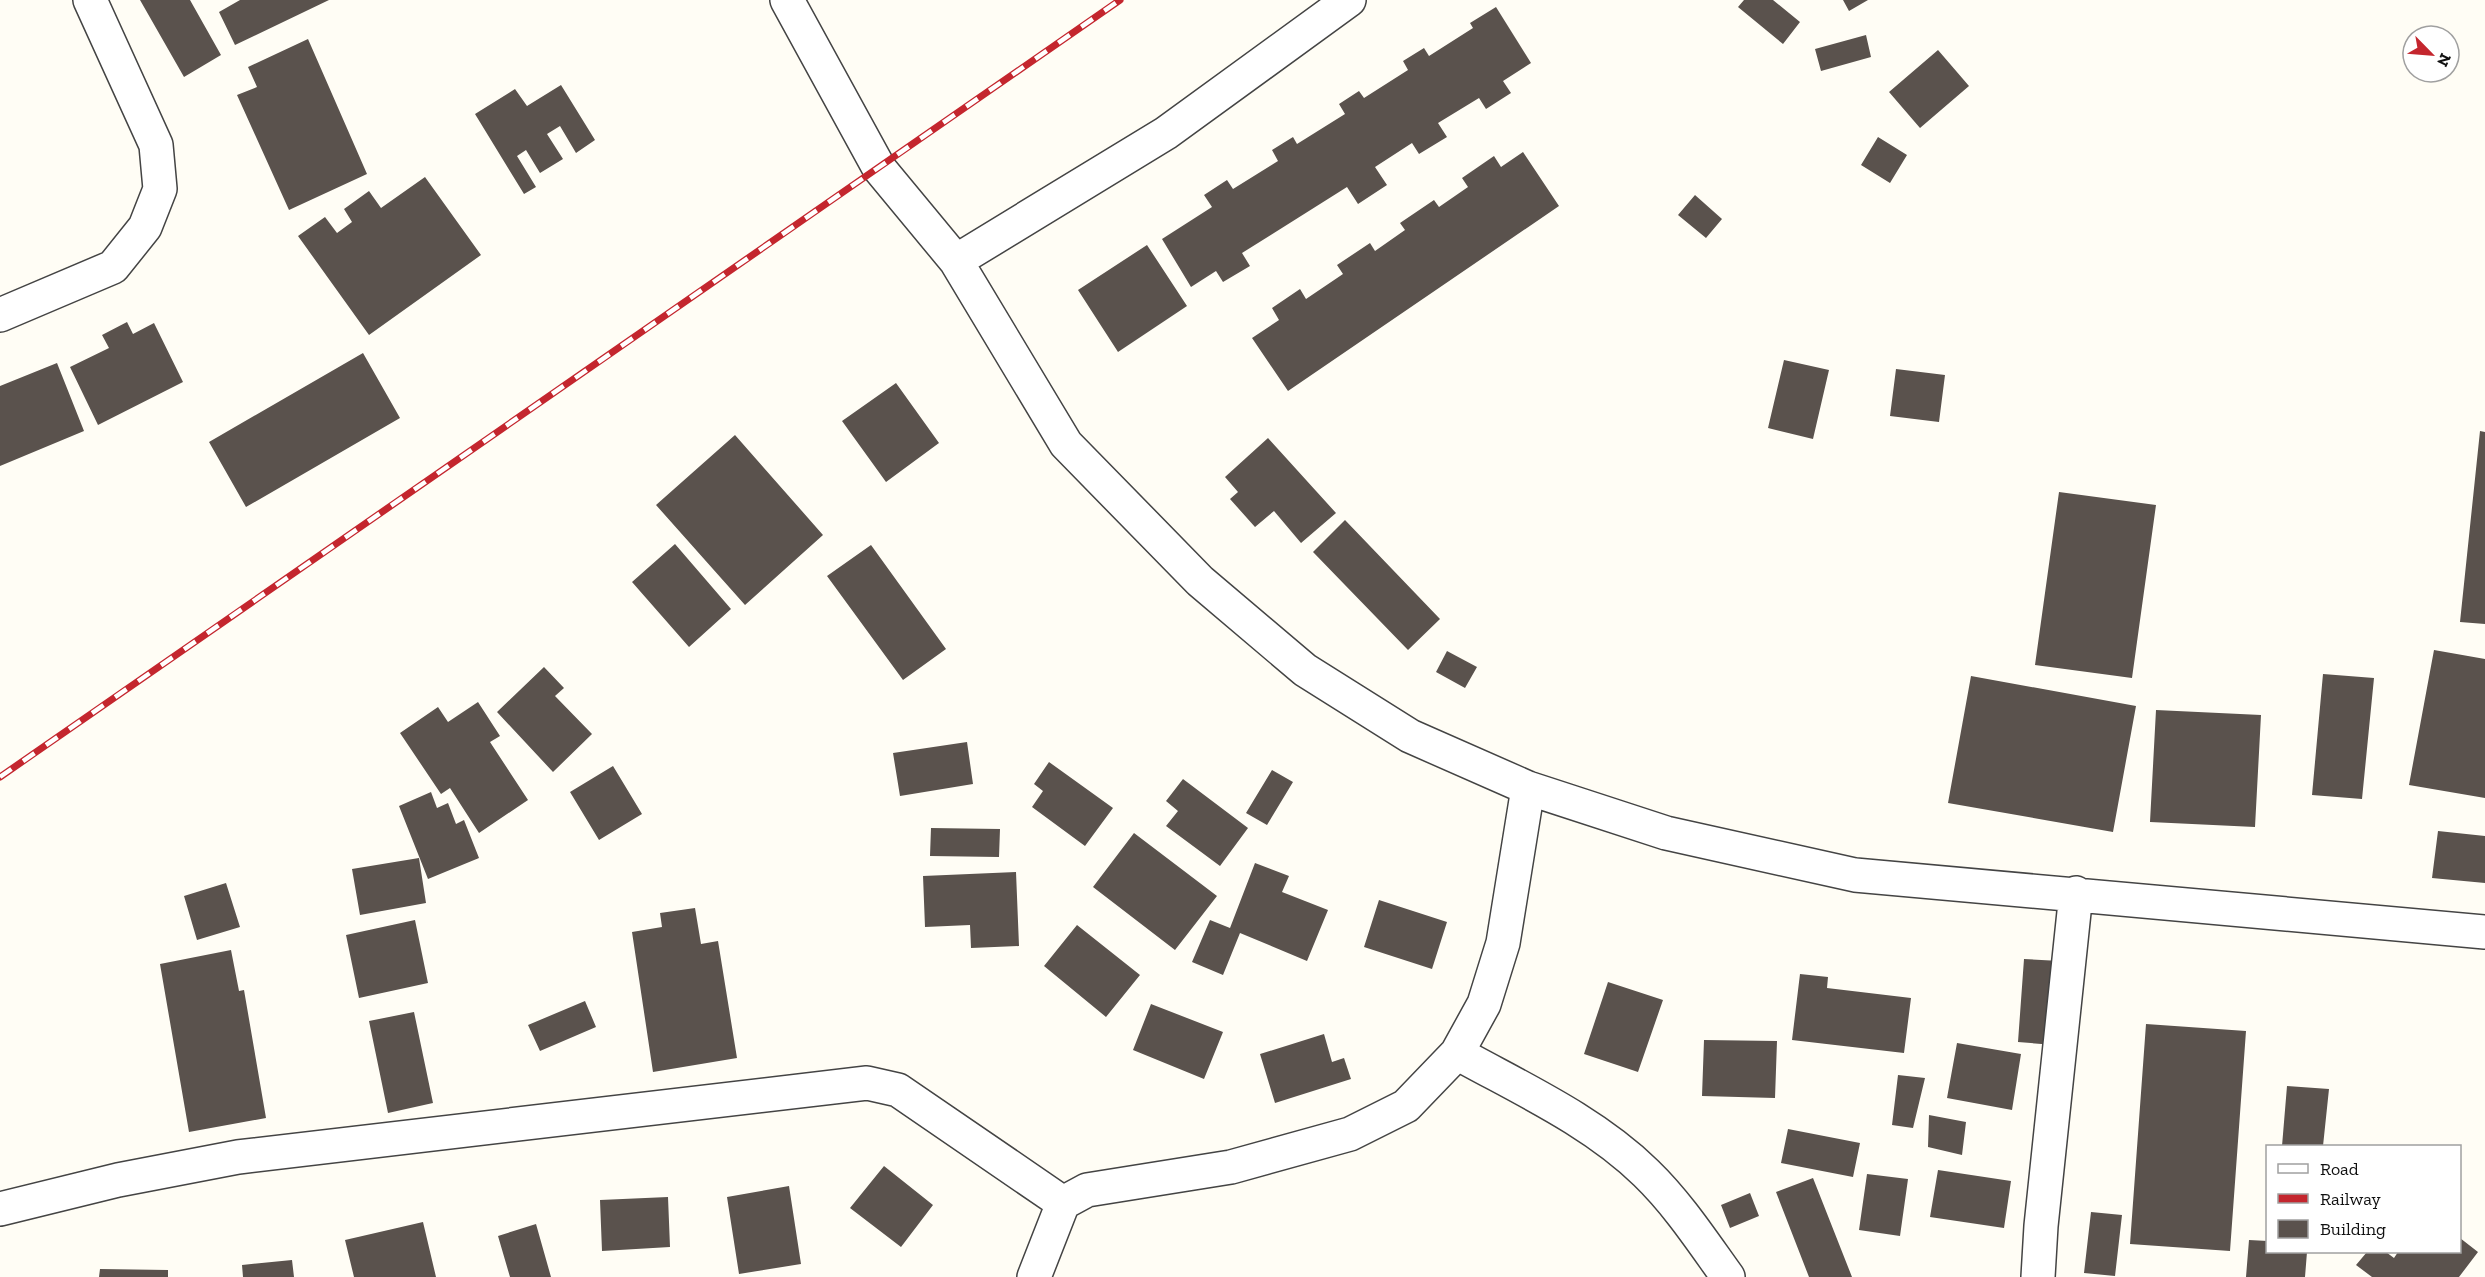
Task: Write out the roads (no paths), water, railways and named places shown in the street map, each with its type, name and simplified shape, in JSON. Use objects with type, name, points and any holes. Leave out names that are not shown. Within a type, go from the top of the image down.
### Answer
[{"type":"street","points":[[0,315],[113,267],[145,227],[160,189],[156,145],[90,0]]},
{"type":"street","points":[[787,0],[879,168],[956,261],[1066,444],[1200,581],[1305,670],[1410,736],[1527,788],[1666,833],[1855,875],[2076,893],[2485,932]]},
{"type":"street","points":[[956,261],[1166,132],[1349,0]]},
{"type":"street","points":[[1034,1277],[1063,1203],[1087,1190],[1231,1167],[1350,1134],[1406,1106],[1456,1053],[1484,1004],[1503,943],[1527,788]]},
{"type":"street","points":[[2038,1277],[2041,1226],[2076,893]]},
{"type":"street","points":[[1456,1053],[1561,1111],[1608,1141],[1645,1172],[1680,1209],[1728,1277]]},
{"type":"street","points":[[0,1209],[118,1180],[238,1157],[867,1083],[898,1090],[1063,1203]]},
{"type":"railway","points":[[0,777],[1120,0]]}]
